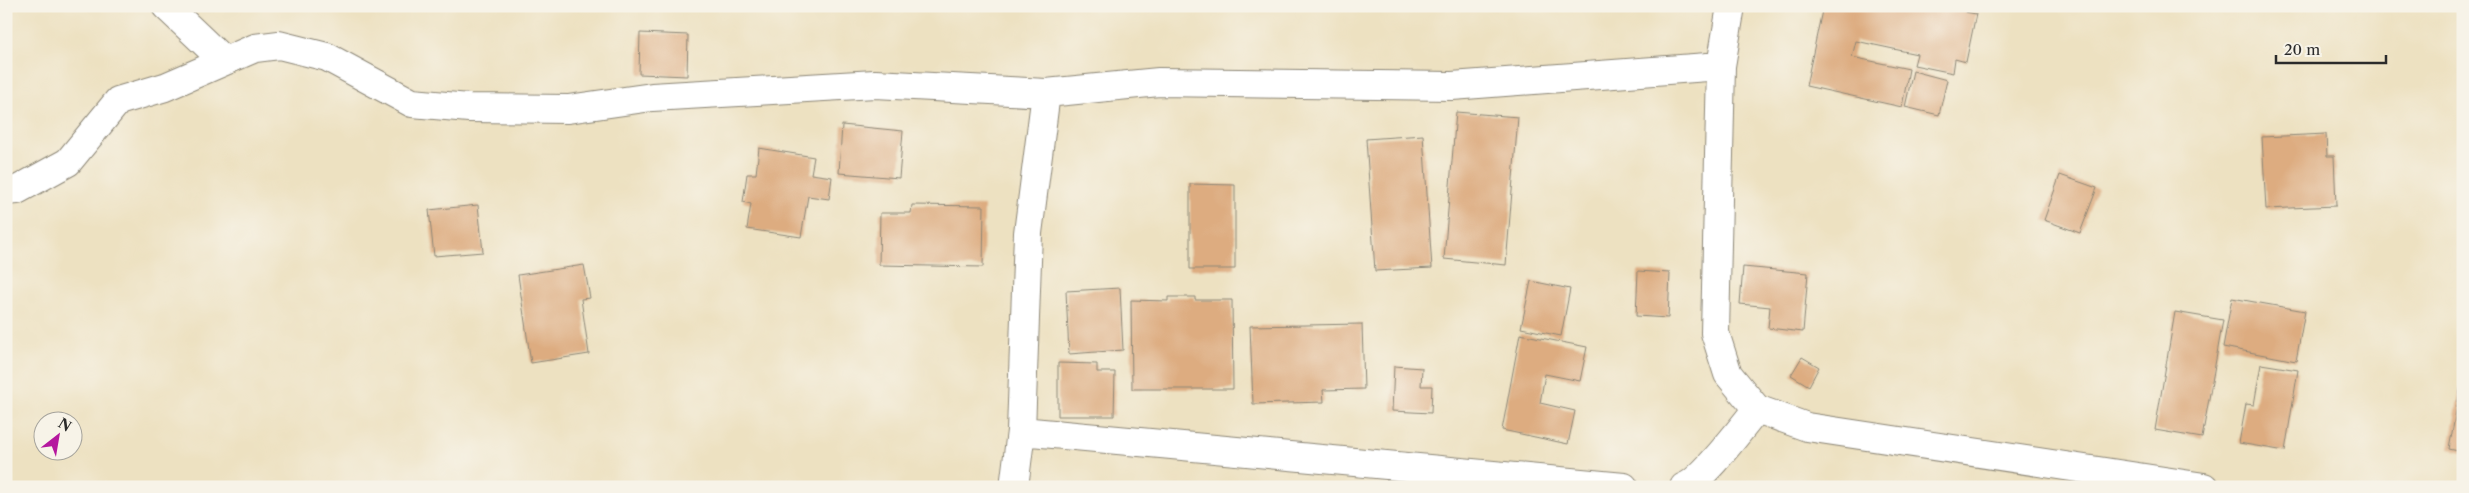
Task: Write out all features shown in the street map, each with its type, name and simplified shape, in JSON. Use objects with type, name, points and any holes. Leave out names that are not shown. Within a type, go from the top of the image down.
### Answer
[{"type":"street","points":[[166,6],[224,61]]},
{"type":"street","points":[[1732,6],[1721,66],[1715,333],[1728,374],[1757,409],[1807,427],[2204,487]]},
{"type":"street","points":[[6,191],[17,190],[68,162],[118,101],[165,86],[255,48],[279,45],[326,58],[412,103],[469,108],[568,109],[652,96],[875,84],[1046,93],[1159,82],[1452,86],[1721,66]]},
{"type":"street","points":[[1014,487],[1022,431],[1028,233],[1046,93]]},
{"type":"street","points":[[1684,487],[1710,465],[1757,409]]},
{"type":"street","points":[[1022,431],[1624,487]]},
{"type":"building","points":[[1823,6],[1966,6],[1965,12],[1976,14],[1966,62],[1955,59],[1953,73],[1914,65],[1917,54],[1856,41],[1852,57],[1909,69],[1902,107],[1806,86]]},
{"type":"building","points":[[640,33],[688,35],[687,76],[639,74]]},
{"type":"building","points":[[1913,71],[1947,80],[1939,115],[1905,107]]},
{"type":"building","points":[[1456,112],[1518,117],[1506,265],[1444,259]]},
{"type":"building","points":[[842,125],[903,131],[899,178],[839,173]]},
{"type":"building","points":[[2326,134],[2327,156],[2334,156],[2336,206],[2266,209],[2262,137]]},
{"type":"building","points":[[1423,135],[1432,268],[1375,271],[1366,139]]},
{"type":"building","points":[[759,148],[814,157],[811,174],[832,177],[829,199],[808,196],[801,237],[747,229],[751,204],[743,202],[747,174],[756,174]]},
{"type":"building","points":[[2060,175],[2097,188],[2080,233],[2044,220]]},
{"type":"building","points":[[1190,184],[1235,185],[1235,269],[1190,269]]},
{"type":"building","points":[[478,205],[483,252],[434,256],[429,210]]},
{"type":"building","points":[[912,205],[984,206],[983,267],[879,265],[880,213],[911,213]]},
{"type":"building","points":[[584,265],[590,298],[581,299],[589,354],[531,363],[518,275]]},
{"type":"building","points":[[1743,267],[1808,273],[1803,332],[1768,328],[1770,307],[1740,304]]},
{"type":"building","points":[[1638,271],[1670,273],[1668,318],[1636,316]]},
{"type":"building","points":[[1531,281],[1570,289],[1561,336],[1521,328]]},
{"type":"building","points":[[1120,288],[1123,350],[1069,354],[1066,291]]},
{"type":"building","points":[[1168,297],[1195,297],[1195,300],[1232,300],[1233,389],[1132,389],[1131,300],[1168,301]]},
{"type":"building","points":[[2232,298],[2305,311],[2296,361],[2223,347]]},
{"type":"building","points":[[2175,312],[2223,320],[2202,438],[2155,430]]},
{"type":"building","points":[[1362,324],[1364,389],[1323,390],[1324,402],[1253,404],[1250,326]]},
{"type":"building","points":[[1520,334],[1587,347],[1580,381],[1545,374],[1540,403],[1575,411],[1568,444],[1502,430]]},
{"type":"building","points":[[1802,357],[1819,367],[1809,386],[1791,375]]},
{"type":"building","points":[[1058,363],[1097,364],[1097,372],[1115,372],[1114,416],[1058,416]]},
{"type":"building","points":[[2261,364],[2298,370],[2285,451],[2239,443],[2246,404],[2254,405]]},
{"type":"building","points":[[1394,366],[1422,368],[1421,386],[1432,386],[1431,413],[1392,411]]},
{"type":"building","points":[[2463,379],[2463,452],[2449,449]]}]
